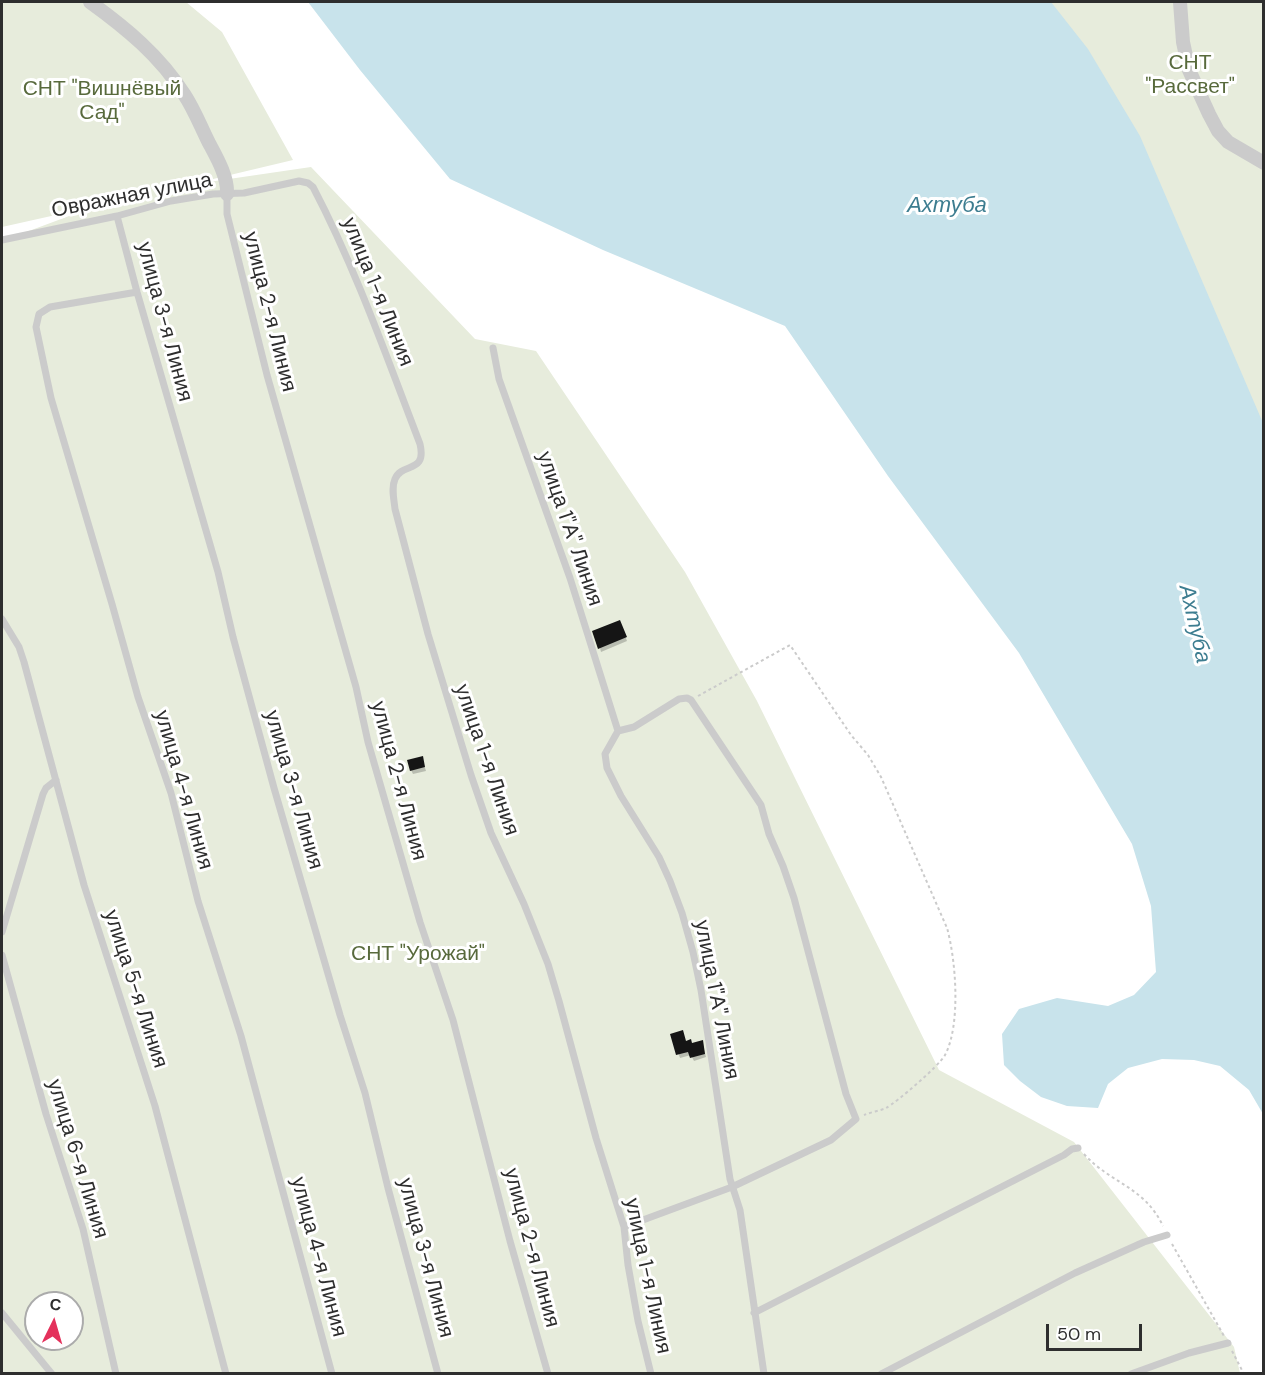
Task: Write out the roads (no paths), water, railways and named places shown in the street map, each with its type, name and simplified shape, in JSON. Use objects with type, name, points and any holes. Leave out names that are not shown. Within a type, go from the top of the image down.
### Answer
[{"type":"street","points":[[90,2],[143,43],[173,78],[185,95],[212,148],[226,179],[227,194]]},
{"type":"street","points":[[1180,2],[1183,42],[1189,70],[1209,114],[1218,131],[1228,142],[1263,163]]},
{"type":"lane","name":"Овражная улица","points":[[2,240],[117,216],[171,201],[213,194],[244,194],[304,181]]},
{"type":"lane","name":"улица 1-я Линия","points":[[304,181],[312,187],[332,223],[365,301],[420,444],[419,463],[398,474],[393,486],[395,508],[428,634],[471,776],[491,833],[524,904],[548,964],[596,1138],[624,1227],[638,1321],[651,1374]]},
{"type":"lane","name":"улица 2-я Линия","points":[[227,194],[227,213],[267,375],[356,687],[368,742],[416,911],[453,1020],[510,1241],[548,1374]]},
{"type":"lane","name":"улица 3-я Линия","points":[[117,216],[218,572],[274,788],[340,1015],[366,1093],[388,1188],[438,1374]]},
{"type":"lane","name":"улица 4-я Линия","points":[[137,292],[50,307],[39,314],[36,327],[51,398],[138,697],[171,793],[198,901],[241,1036],[332,1374]]},
{"type":"lane","name":"улица 1\"А\" Линия","points":[[493,348],[500,379],[570,578],[618,731],[607,750],[605,763],[621,796],[659,857],[682,913],[701,990],[732,1187],[740,1210],[764,1374]]},
{"type":"lane","name":"улица 5-я Линия","points":[[2,619],[24,662],[41,717],[84,885],[155,1106],[226,1374]]},
{"type":"lane","points":[[618,731],[634,727],[679,699],[691,700],[761,805],[769,834],[790,885],[846,1094],[856,1119],[831,1140],[732,1187],[624,1227]]},
{"type":"lane","points":[[2,932],[43,794],[46,788],[56,780]]},
{"type":"lane","name":"улица 6-я Линия","points":[[2,955],[46,1114],[82,1230],[116,1374]]},
{"type":"lane","points":[[754,1313],[1072,1149],[1078,1148]]},
{"type":"lane","points":[[882,1374],[1074,1273],[1167,1234]]},
{"type":"lane","points":[[2,1313],[52,1374]]},
{"type":"lane","points":[[1131,1374],[1189,1353],[1228,1343]]},
{"type":"water","name":"Ахтуба","points":[[308,2],[1051,2],[1088,49],[1140,136],[1263,423],[1263,1114],[1249,1090],[1220,1066],[1194,1060],[1162,1059],[1128,1068],[1108,1084],[1098,1108],[1067,1106],[1041,1097],[1004,1065],[1002,1034],[1019,1009],[1057,998],[1108,1006],[1134,995],[1156,972],[1151,906],[1132,844],[1019,653],[888,476],[785,326],[603,250],[450,179],[360,70]]},
{"type":"park label","name":"СНТ \"Рассвет\"","points":[[1190,75]]},
{"type":"park label","name":"СНТ \"Вишнёвый Сад\"","points":[[102,101]]},
{"type":"park label","name":"СНТ \"Урожай\"","points":[[418,954]]}]
